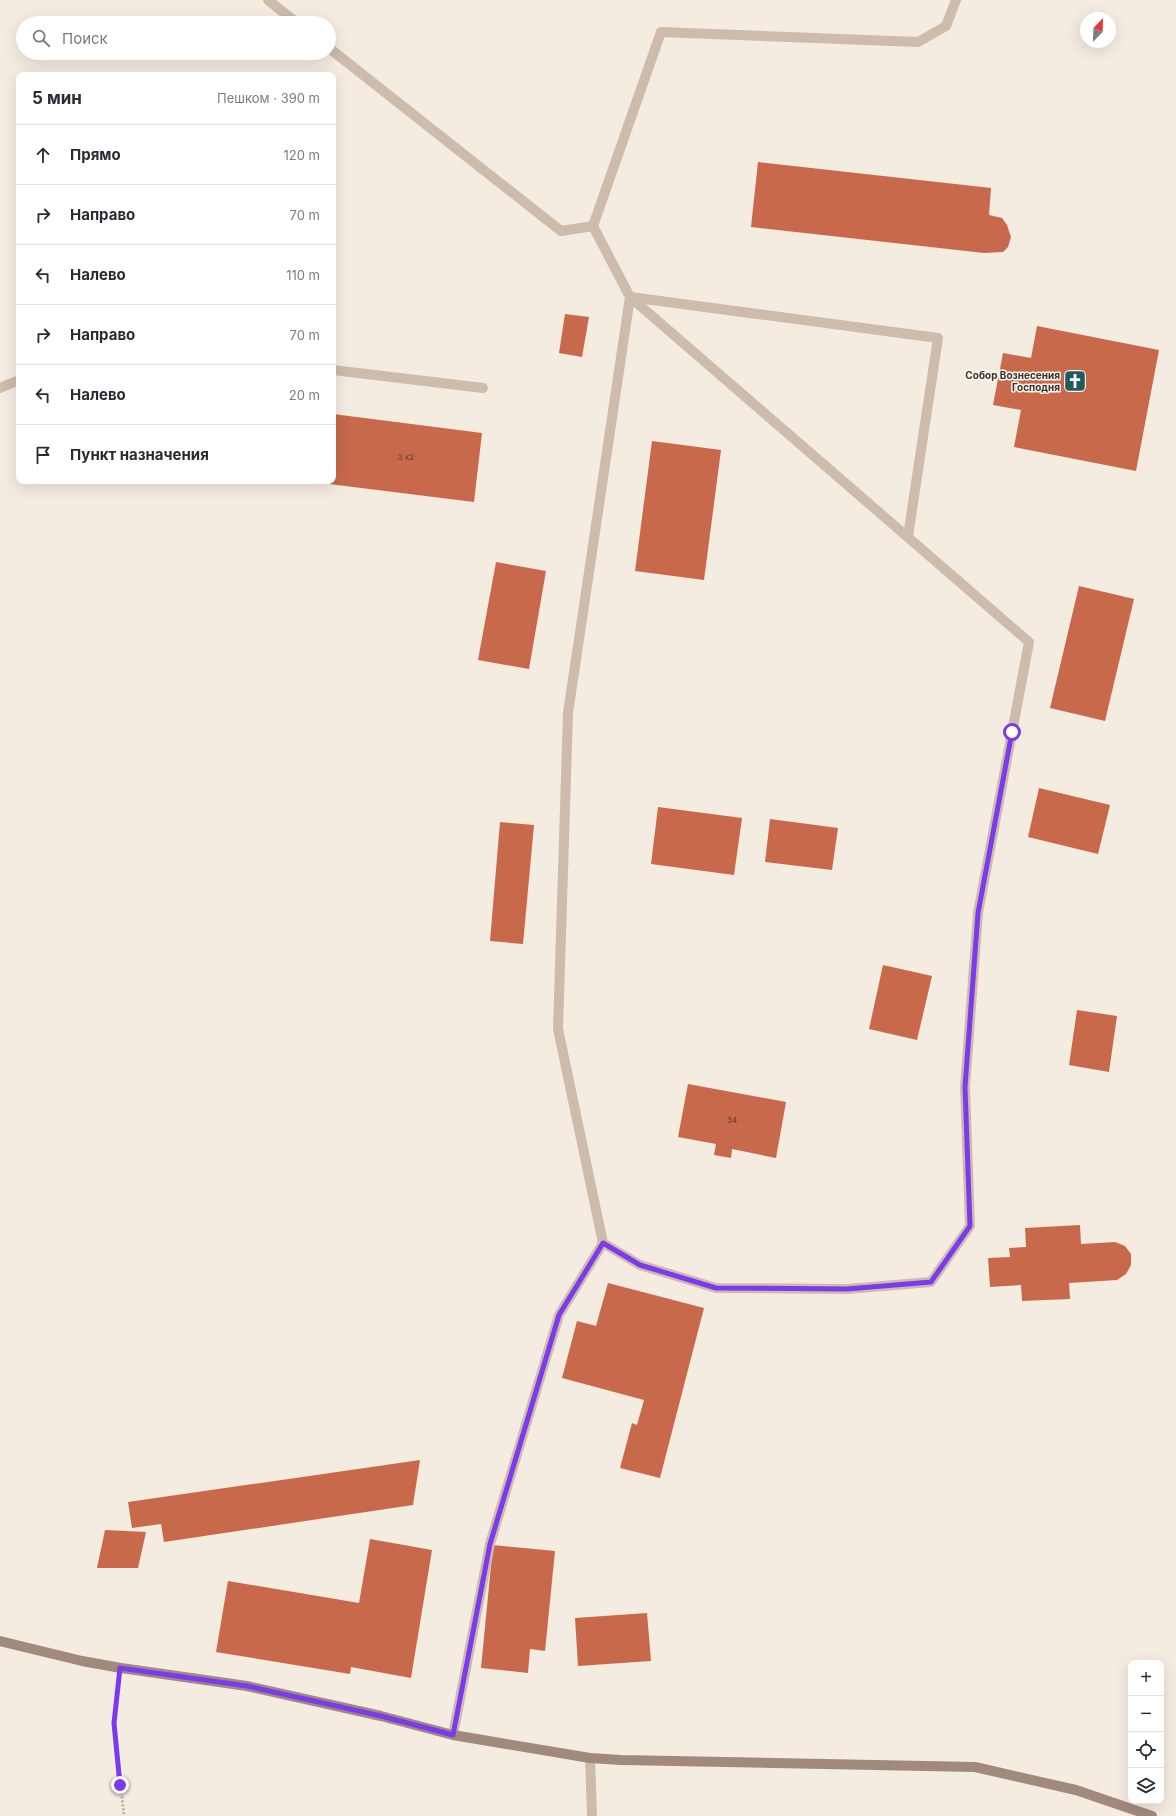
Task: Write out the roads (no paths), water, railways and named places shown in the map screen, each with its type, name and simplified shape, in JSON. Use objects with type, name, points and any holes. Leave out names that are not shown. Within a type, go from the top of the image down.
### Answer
[{"type":"street","points":[[0,1641],[82,1661],[120,1668],[247,1686],[381,1716],[453,1735],[590,1758],[975,1768],[1076,1790],[1152,1816]]},
{"type":"lane","points":[[268,0],[288,16]]},
{"type":"lane","points":[[603,1243],[640,1265],[716,1288],[847,1289],[931,1282],[970,1226],[965,1087],[978,913],[1029,642],[630,297],[593,226],[661,32],[918,42],[946,26],[956,0]]},
{"type":"lane","points":[[336,54],[561,231],[593,226]]},
{"type":"lane","points":[[630,297],[938,338],[908,536]]},
{"type":"lane","points":[[453,1735],[490,1544],[559,1315],[603,1243],[558,1029],[558,1022],[568,713],[630,297]]},
{"type":"lane","points":[[336,370],[483,388]]},
{"type":"lane","points":[[0,388],[16,381]]},
{"type":"lane","points":[[590,1758],[592,1816]]},
{"type":"place","name":"Собор Вознесения Господня","points":[[1075,381]]}]
